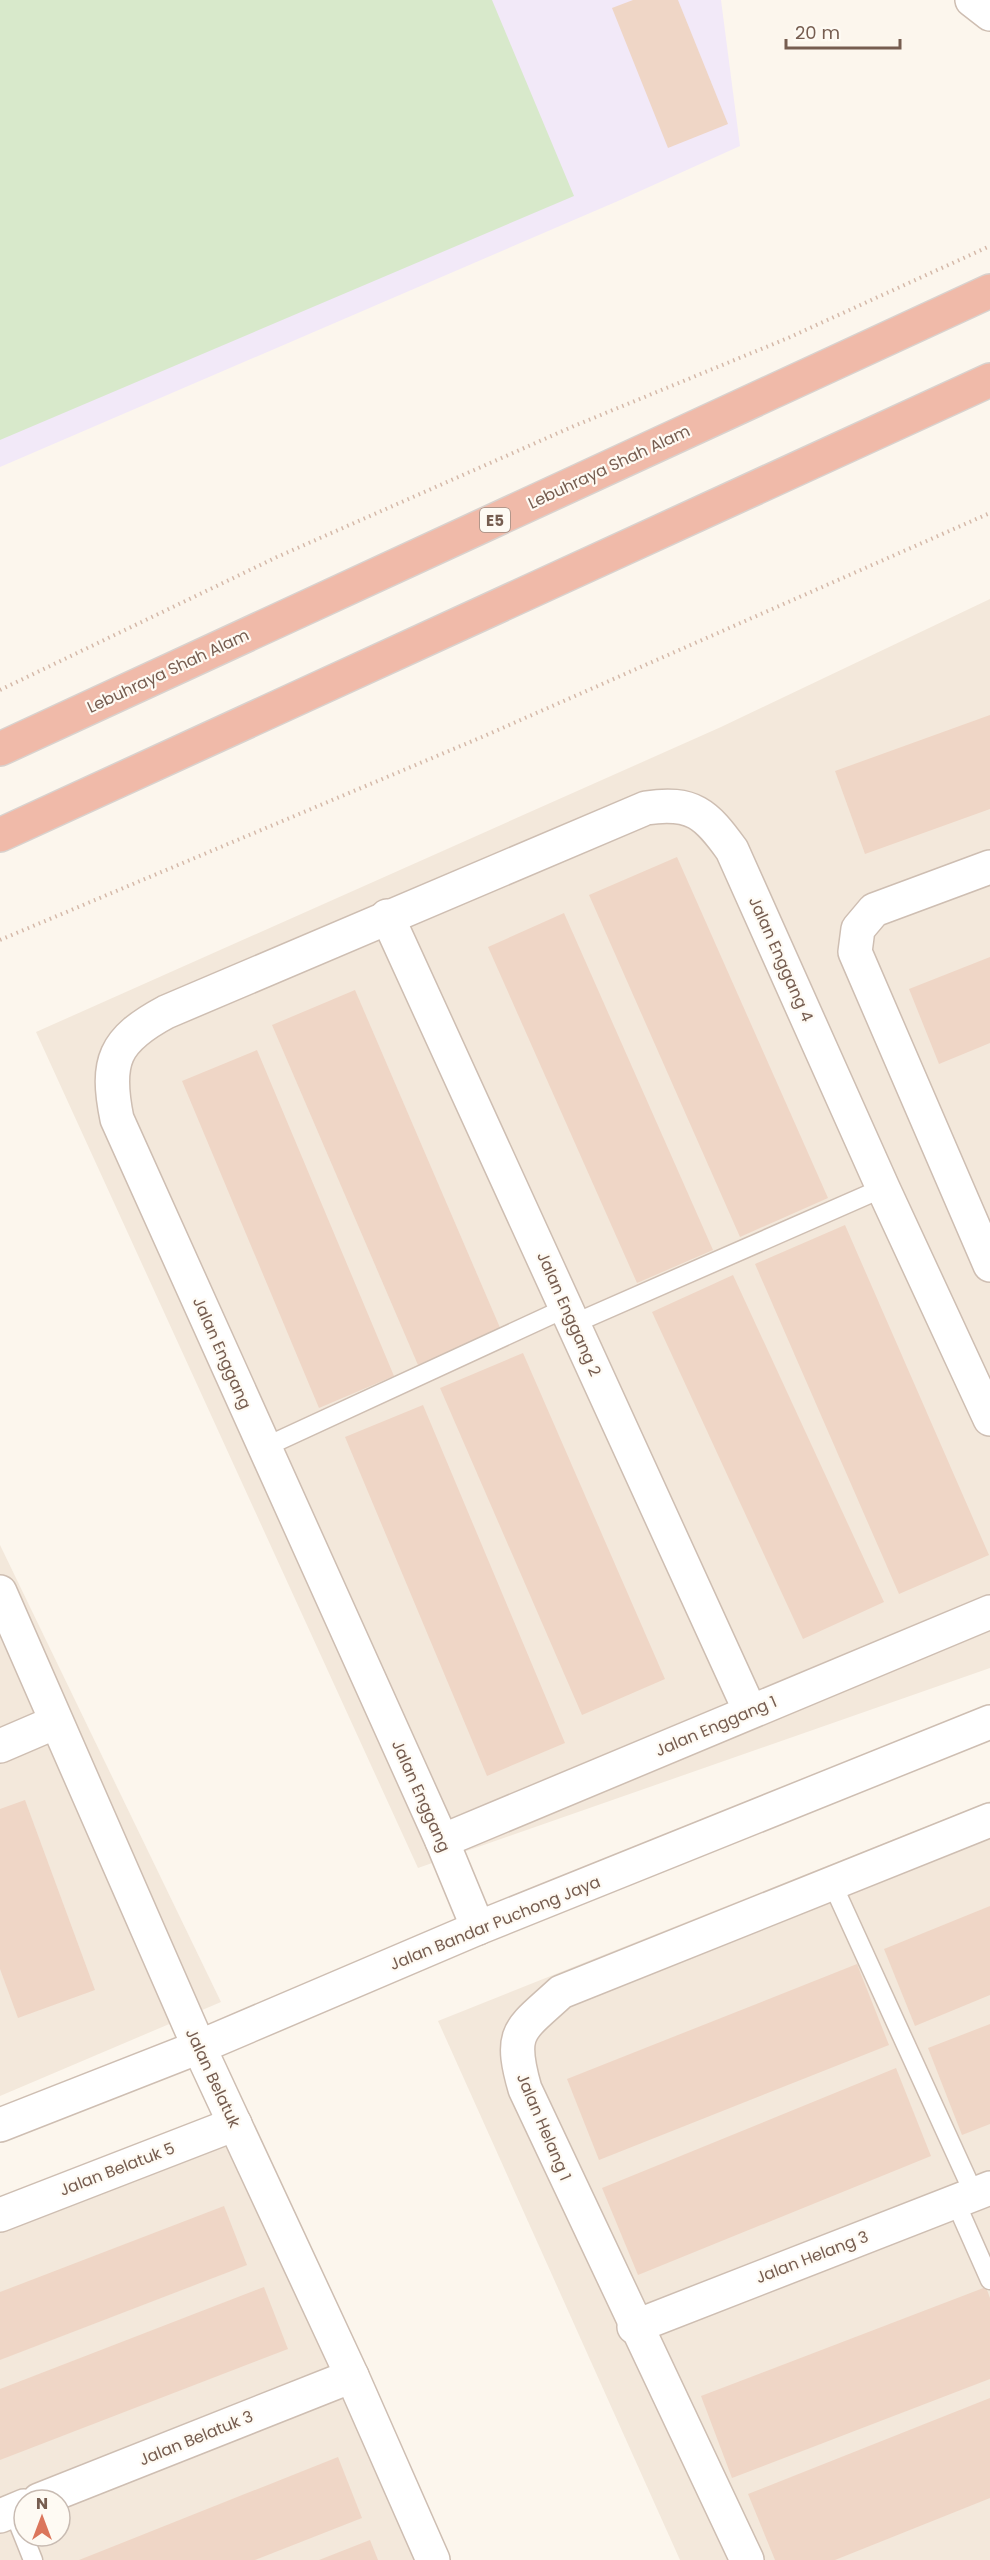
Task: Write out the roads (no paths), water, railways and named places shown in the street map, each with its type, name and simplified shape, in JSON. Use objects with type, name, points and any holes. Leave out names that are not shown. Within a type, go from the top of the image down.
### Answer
[{"type":"highway","name":"Lebuhraya Shah Alam","points":[[0,749],[990,291]]},
{"type":"highway","points":[[0,835],[990,380]]},
{"type":"street","points":[[972,0],[990,14]]},
{"type":"street","name":"Jalan Enggang 4","points":[[387,916],[646,808],[672,804],[696,811],[716,828],[732,850],[883,1188],[990,1419]]},
{"type":"street","points":[[990,867],[874,910],[858,929],[855,952],[990,1265]]},
{"type":"street","name":"Jalan Enggang 2","points":[[387,916],[750,1712]]},
{"type":"street","name":"Jalan Enggang","points":[[387,916],[176,1007],[141,1025],[123,1042],[112,1067],[112,1096],[117,1119],[442,1841],[478,1928]]},
{"type":"street","name":"Jalan Belatuk","points":[[0,1592],[199,2047],[352,2376],[434,2560]]},
{"type":"street","name":"Jalan Enggang 1","points":[[442,1841],[990,1612]]},
{"type":"street","points":[[0,1746],[56,1722]]},
{"type":"street","name":"Jalan Bandar Puchong Jaya","points":[[0,2124],[199,2047],[478,1928],[990,1722]]},
{"type":"street","name":"Jalan Helang 1","points":[[747,2560],[634,2327],[525,2089],[516,2058],[521,2029],[561,1992],[990,1820]]},
{"type":"street","name":"Jalan Belatuk 5","points":[[0,2215],[235,2124]]},
{"type":"street","name":"Jalan Helang 3","points":[[634,2327],[973,2194]]},
{"type":"street","name":"Jalan Belatuk 3","points":[[69,2488],[352,2376]]},
{"type":"lane","points":[[265,1448],[570,1316],[883,1188]]},
{"type":"lane","points":[[832,1883],[973,2194],[990,2280]]}]
